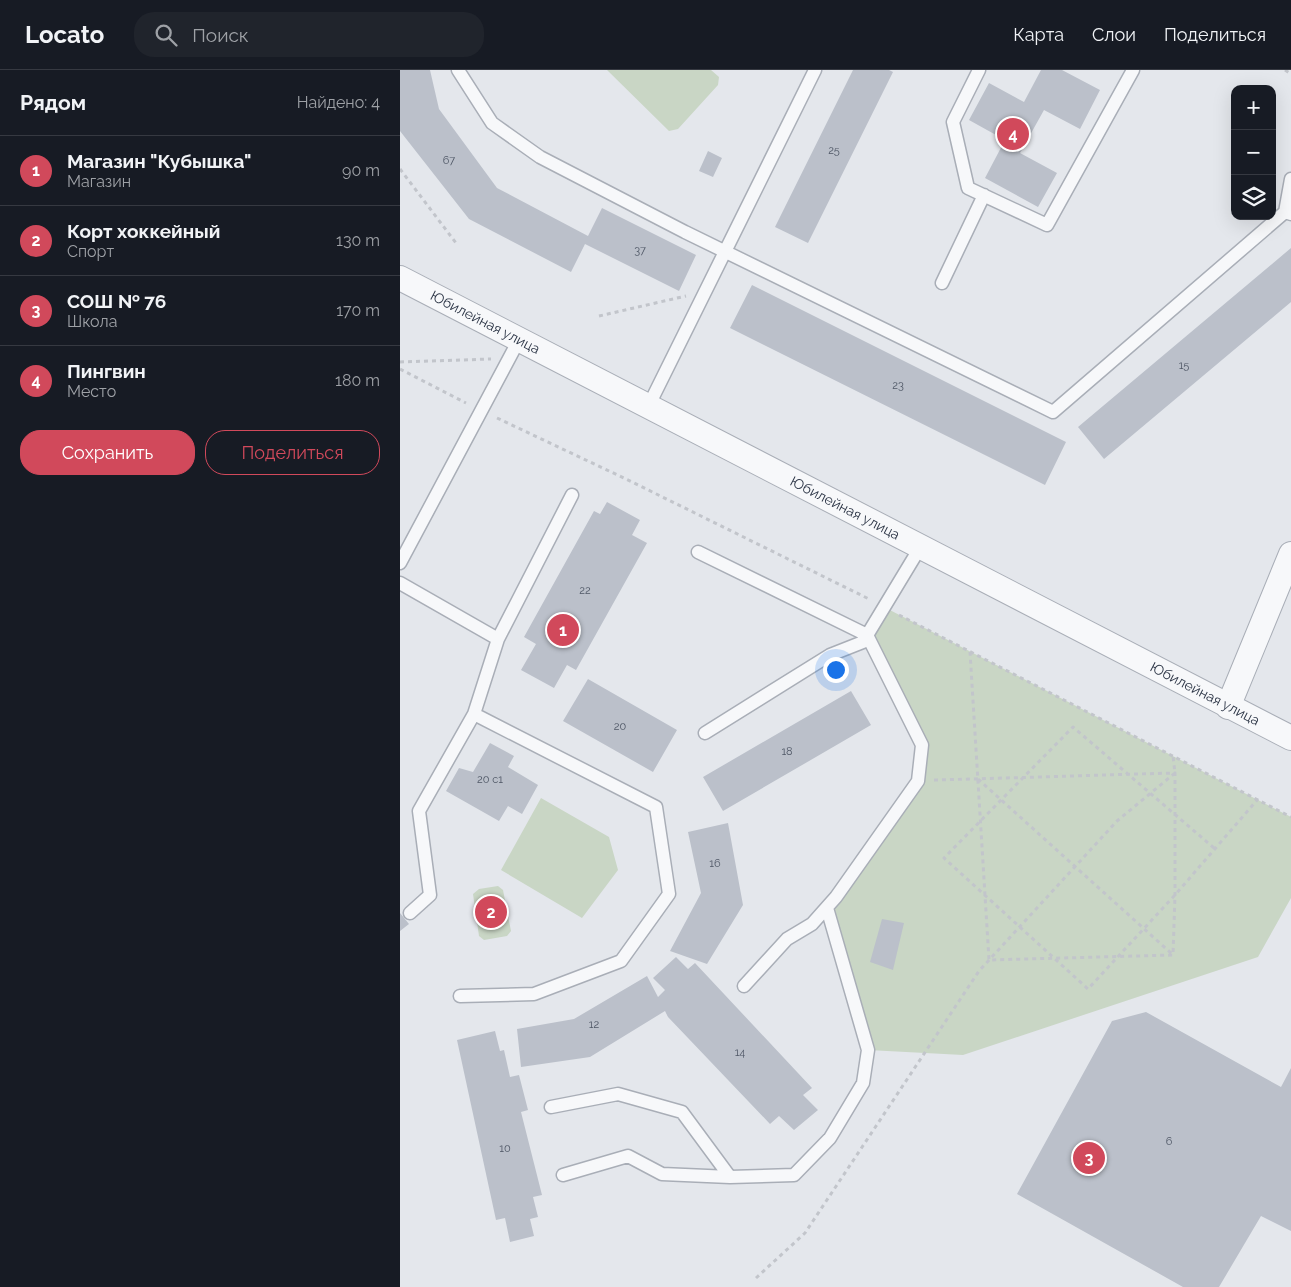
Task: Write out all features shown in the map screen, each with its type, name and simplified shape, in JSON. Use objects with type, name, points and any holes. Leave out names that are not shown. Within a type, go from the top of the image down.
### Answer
[{"type":"street","name":"Юбилейная улица","points":[[400,278],[515,348],[649,405],[1291,738]]},
{"type":"street","points":[[1228,707],[1291,554]]},
{"type":"lane","points":[[458,70],[492,123],[540,157],[725,252],[1053,412],[1288,213],[1291,178]]},
{"type":"lane","points":[[980,70],[953,122],[968,188],[1047,225],[1133,70]]},
{"type":"lane","points":[[649,405],[725,252],[810,72]]},
{"type":"lane","points":[[942,283],[984,195]]},
{"type":"lane","points":[[400,563],[515,348]]},
{"type":"lane","points":[[410,912],[430,895],[418,812],[474,714],[498,639],[572,495]]},
{"type":"lane","points":[[705,733],[830,655],[863,642],[921,546]]},
{"type":"lane","points":[[698,552],[867,635],[922,745],[918,781],[827,908],[812,924],[788,939],[744,986]]},
{"type":"lane","points":[[400,583],[498,639]]},
{"type":"lane","points":[[460,996],[534,994],[621,961],[669,894],[656,807],[474,714]]},
{"type":"lane","points":[[563,1175],[628,1156],[662,1174],[730,1177],[794,1174],[830,1138],[863,1083],[868,1050],[827,908]]},
{"type":"lane","points":[[552,1108],[618,1094],[682,1112],[730,1177]]},
{"type":"path","points":[[1285,70],[1291,74]]},
{"type":"path","points":[[400,169],[456,243]]},
{"type":"path","points":[[599,316],[706,291]]},
{"type":"path","points":[[400,362],[515,348]]},
{"type":"path","points":[[400,369],[481,411],[626,479],[884,607],[1291,817]]},
{"type":"path","points":[[970,651],[989,960]]},
{"type":"path","points":[[1214,848],[1073,727],[944,858],[1088,989],[1258,799]]},
{"type":"path","points":[[1173,756],[1175,773],[1173,955]]},
{"type":"path","points":[[918,781],[1175,773]]},
{"type":"path","points":[[756,1278],[805,1233],[979,971],[1117,821],[1175,773]]},
{"type":"path","points":[[978,779],[1173,955]]},
{"type":"path","points":[[989,960],[1173,955]]},
{"type":"green space","points":[[607,70],[711,70],[719,77],[718,85],[678,129],[669,131]]},
{"type":"green space","points":[[884,607],[1291,817],[1291,898],[1258,957],[963,1055],[868,1050],[827,908],[918,781],[922,745],[867,635]]},
{"type":"green space","points":[[541,798],[609,837],[618,870],[582,918],[501,870]]},
{"type":"green space","points":[[498,886],[503,890],[511,931],[507,936],[484,940],[479,936],[473,894],[479,889]]},
{"type":"building","points":[[400,70],[430,70],[439,109],[497,188],[588,236],[602,208],[696,255],[679,291],[585,244],[571,272],[469,219],[400,131]]},
{"type":"building","points":[[853,70],[889,70],[893,72],[808,243],[775,227]]},
{"type":"building","points":[[1041,70],[1062,70],[1100,90],[1080,129],[1044,110],[1020,153],[1057,173],[1038,207],[985,178],[1005,140],[969,120],[989,83],[1024,102]]},
{"type":"building","points":[[708,151],[722,158],[713,177],[699,171]]},
{"type":"building","points":[[1291,248],[1291,302],[1104,459],[1078,427]]},
{"type":"building","points":[[752,285],[1066,442],[1045,485],[730,328]]},
{"type":"building","points":[[607,502],[640,520],[632,535],[647,543],[576,670],[567,665],[554,688],[521,670],[536,644],[524,637],[594,511],[600,514]]},
{"type":"building","points":[[588,679],[677,730],[653,772],[563,721]]},
{"type":"building","points":[[851,691],[871,725],[723,811],[703,777]]},
{"type":"building","points":[[490,743],[514,756],[508,767],[538,785],[522,814],[508,806],[499,821],[446,791],[459,768],[473,772]]},
{"type":"building","points":[[728,823],[743,905],[707,964],[670,951],[701,893],[688,832]]},
{"type":"building","points":[[400,913],[409,924],[400,931]]},
{"type":"building","points":[[882,919],[904,923],[893,970],[870,962]]},
{"type":"building","points":[[676,957],[688,969],[695,963],[812,1088],[803,1095],[818,1110],[794,1130],[779,1116],[770,1124],[668,1017],[665,1011],[590,1057],[521,1067],[517,1029],[574,1019],[647,976],[658,997],[665,990],[653,978]]},
{"type":"building","points":[[1146,1012],[1281,1087],[1291,1068],[1291,1231],[1261,1216],[1219,1287],[1183,1287],[1017,1194],[1112,1021]]},
{"type":"building","points":[[495,1031],[500,1051],[504,1050],[510,1077],[519,1075],[528,1110],[521,1112],[542,1195],[533,1197],[538,1217],[530,1219],[534,1236],[510,1242],[505,1218],[496,1220],[457,1040]]},
{"type":"place","name":"Пингвин","points":[[1013,134]]},
{"type":"place","name":"Магазин \"Кубышка\"","points":[[563,630]]},
{"type":"place","name":"Корт хоккейный","points":[[491,912]]},
{"type":"place","name":"СОШ № 76","points":[[1089,1158]]}]
